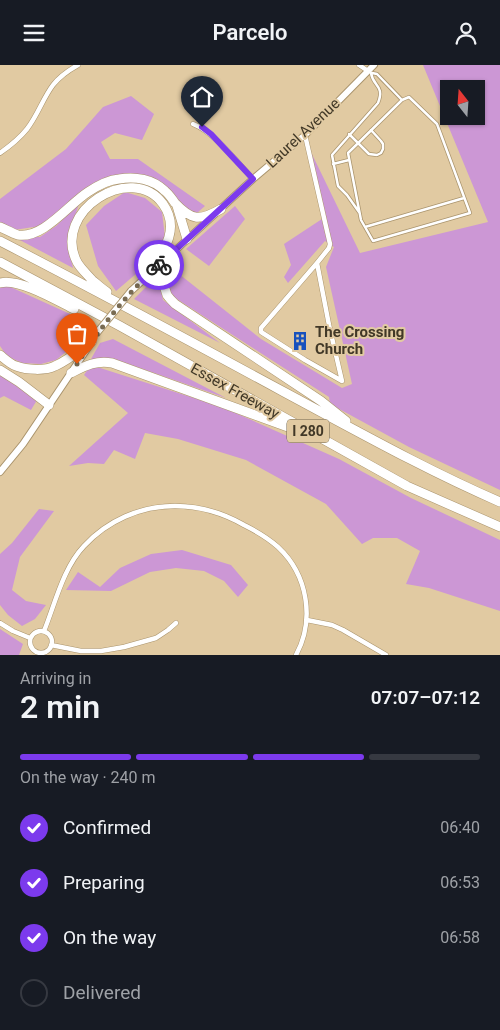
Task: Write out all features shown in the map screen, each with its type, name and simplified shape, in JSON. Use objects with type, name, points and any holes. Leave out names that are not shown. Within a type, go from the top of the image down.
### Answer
[{"type":"highway","points":[[0,227],[17,235],[30,235],[40,231],[87,192],[106,182],[131,177],[154,183],[165,191],[188,215],[195,217],[210,215],[221,209]]},
{"type":"highway","points":[[143,316],[102,289],[81,269],[72,246],[74,228],[82,213],[99,198],[113,191],[130,188],[141,189],[151,193],[164,205],[170,220],[169,239],[146,277]]},
{"type":"highway","points":[[176,203],[187,239]]},
{"type":"highway","name":"Essex Freeway","points":[[0,241],[364,435],[461,485],[500,502]]},
{"type":"highway","points":[[171,255],[164,277],[165,288],[175,305],[321,401],[364,435]]},
{"type":"highway","name":"Essex Freeway","points":[[0,262],[147,341],[407,486],[500,527]]},
{"type":"highway","points":[[0,283],[4,281],[16,283],[34,289],[119,330],[147,341]]},
{"type":"highway","points":[[0,355],[16,366],[27,369],[54,367],[94,338]]},
{"type":"highway","points":[[71,373],[94,363],[112,363],[327,442]]},
{"type":"highway","points":[[0,370],[49,405]]},
{"type":"main road","name":"Laurel Avenue","points":[[0,472],[23,444],[94,338],[131,291],[253,179],[305,135],[370,72],[374,65]]},
{"type":"street","points":[[0,153],[13,144],[26,130],[38,114],[54,84],[67,71],[78,65]]},
{"type":"street","points":[[359,65],[370,72]]},
{"type":"street","points":[[193,124],[202,127],[211,134],[253,179]]},
{"type":"street","points":[[305,135],[330,244],[317,263],[261,328],[261,333],[305,361],[342,381],[317,263]]},
{"type":"street","points":[[44,631],[67,572],[75,557],[92,537],[125,516],[150,509],[176,506],[202,509],[226,517],[263,535],[278,547],[291,562],[300,579],[305,597],[306,620],[304,635],[296,655]]},
{"type":"street","points":[[306,620],[332,625],[386,655]]},
{"type":"street","points":[[0,623],[30,638]]},
{"type":"street","points":[[51,645],[81,651],[101,651],[124,647],[156,638],[176,623]]},
{"type":"street","points":[[44,631],[50,635],[51,645],[46,652],[37,653],[31,648],[30,638],[35,632],[44,631]]},
{"type":"lane","points":[[370,72],[376,74],[402,100]]},
{"type":"lane","points":[[360,214],[347,195],[338,186],[332,155],[378,103],[381,93],[370,72]]},
{"type":"lane","points":[[409,97],[437,125],[470,213],[373,241],[361,220],[348,153],[371,130],[402,100],[409,97]]},
{"type":"lane","points":[[350,134],[369,154],[377,155],[383,149],[381,141],[371,130]]},
{"type":"lane","points":[[334,164],[349,160]]},
{"type":"lane","points":[[365,227],[464,198]]},
{"type":"shaded area","points":[[423,65],[500,65],[500,490],[409,447],[330,404],[329,397],[169,294],[170,274],[174,270],[261,339],[342,388],[352,384],[326,267],[334,247],[325,241],[288,283],[284,277],[291,265],[284,244],[325,217],[308,146],[360,253],[488,222],[448,125],[485,125],[485,80],[440,80],[440,106]]},
{"type":"shaded area","points":[[131,96],[154,114],[142,140],[115,133],[101,142],[110,159],[138,159],[205,206],[197,213],[192,214],[156,180],[120,174],[40,226],[14,230],[0,223],[0,199],[66,149],[103,107]]},
{"type":"shaded area","points":[[125,192],[145,198],[162,212],[165,237],[143,268],[116,291],[98,266],[86,225],[104,206]]},
{"type":"shaded area","points":[[79,204],[67,240],[73,268],[14,237],[40,237],[56,226]]},
{"type":"shaded area","points":[[235,206],[245,219],[209,266],[186,249]]},
{"type":"shaded area","points":[[158,275],[163,300],[220,343],[134,299]]},
{"type":"shaded area","points":[[6,285],[90,323],[77,343],[56,360],[41,364],[22,363],[7,356],[0,346],[0,287]]},
{"type":"shaded area","points":[[113,339],[226,398],[114,359],[91,359],[100,343]]},
{"type":"shaded area","points":[[94,366],[222,407],[339,459],[411,498],[500,540],[500,611],[429,588],[406,584],[420,551],[397,538],[373,538],[362,544],[326,504],[246,460],[178,439],[145,433],[135,459],[114,450],[104,464],[88,463],[69,466],[128,413],[84,375],[88,369]]},
{"type":"shaded area","points":[[0,374],[37,400],[31,410],[4,396],[0,398]]},
{"type":"shaded area","points":[[39,509],[54,511],[20,557],[12,590],[26,601],[46,605],[35,619],[22,626],[8,615],[0,605],[0,554],[12,543]]},
{"type":"shaded area","points":[[182,550],[231,565],[248,585],[238,597],[224,581],[204,571],[176,568],[150,572],[111,591],[66,590],[78,572],[100,587],[120,568],[151,554]]},
{"type":"shaded area","points":[[0,629],[23,644],[19,655],[0,655]]},
{"type":"way so far","points":[[77,364],[92,341],[131,291],[159,265]]},
{"type":"place","name":"The Crossing Church","points":[[300,341]]},
{"type":"route","points":[[159,265],[253,179],[211,134],[202,127]]}]
